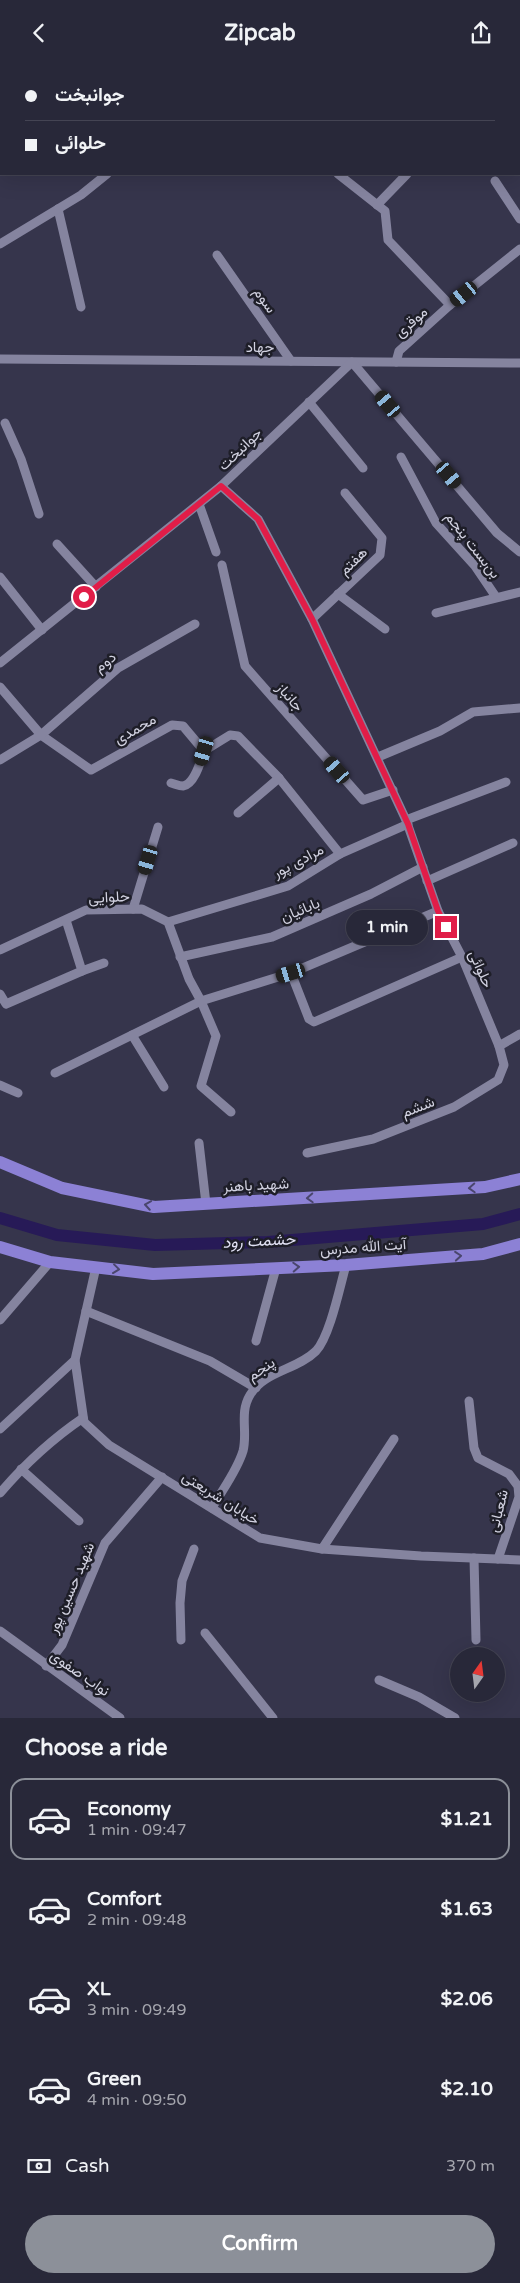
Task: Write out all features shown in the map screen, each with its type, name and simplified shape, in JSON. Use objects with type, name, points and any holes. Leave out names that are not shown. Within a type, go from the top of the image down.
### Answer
[{"type":"main road","name":"شهید باهنر","points":[[0,1162],[62,1188],[154,1207],[484,1187],[520,1179]]},
{"type":"main road","name":"آیت الله مدرس","points":[[0,1247],[50,1262],[154,1274],[346,1265],[483,1254],[520,1244]]},
{"type":"street","points":[[0,243],[81,195],[106,175]]},
{"type":"street","points":[[339,175],[385,211],[388,240],[450,305]]},
{"type":"street","points":[[377,205],[405,175]]},
{"type":"street","points":[[495,181],[520,219]]},
{"type":"street","points":[[58,209],[81,307]]},
{"type":"street","name":"موقری","points":[[396,362],[399,351],[450,305],[520,249]]},
{"type":"street","name":"سوم","points":[[217,255],[291,361]]},
{"type":"street","name":"جهاد","points":[[0,359],[520,363]]},
{"type":"street","points":[[352,361],[497,533],[520,552]]},
{"type":"street","name":"جوانبخت","points":[[0,663],[221,486],[352,361]]},
{"type":"street","points":[[309,402],[362,468]]},
{"type":"street","points":[[5,423],[21,459],[39,514]]},
{"type":"street","name":"بن‌بست پنجم","points":[[401,457],[436,523],[475,566],[496,597]]},
{"type":"street","name":"حلوائی","points":[[221,486],[258,519],[312,619],[393,790],[407,822],[438,911],[462,957],[499,1046]]},
{"type":"street","name":"هفتم","points":[[312,619],[380,555],[382,538],[345,493]]},
{"type":"street","points":[[199,504],[216,552]]},
{"type":"street","points":[[58,544],[96,587]]},
{"type":"street","name":"جانباز","points":[[222,565],[245,666],[363,800],[393,790]]},
{"type":"street","points":[[0,577],[42,629]]},
{"type":"street","points":[[436,613],[520,592]]},
{"type":"street","points":[[338,594],[385,629]]},
{"type":"street","name":"دوم","points":[[0,760],[41,735],[118,668],[195,624]]},
{"type":"street","name":"محمدی","points":[[0,687],[41,735],[91,770],[172,725],[183,725],[204,751]]},
{"type":"street","points":[[378,757],[440,731],[473,712],[520,708]]},
{"type":"street","points":[[171,783],[180,786],[187,785],[194,776],[204,751],[230,735],[238,736],[279,778],[340,854]]},
{"type":"street","points":[[238,813],[279,778]]},
{"type":"street","name":"مرادی پور","points":[[168,921],[288,885],[340,854],[407,822],[506,782]]},
{"type":"street","points":[[133,909],[158,827]]},
{"type":"street","points":[[428,881],[513,843]]},
{"type":"street","name":"بابائیان","points":[[180,957],[272,937],[371,894],[423,867]]},
{"type":"street","name":"حلوایی","points":[[0,950],[86,910],[142,909],[168,921]]},
{"type":"street","points":[[55,1073],[201,1001],[291,973],[438,911]]},
{"type":"street","points":[[66,920],[82,971]]},
{"type":"street","points":[[168,921],[180,957],[216,1036],[201,1086],[231,1112]]},
{"type":"street","points":[[291,973],[309,1019],[314,1022],[462,957]]},
{"type":"street","points":[[0,993],[6,1004],[104,963]]},
{"type":"street","points":[[499,1046],[520,1033]]},
{"type":"street","points":[[132,1035],[164,1087]]},
{"type":"street","name":"ششم","points":[[307,1153],[373,1139],[454,1107],[498,1080],[504,1065],[499,1046]]},
{"type":"street","points":[[0,1085],[18,1093]]},
{"type":"street","points":[[198,1143],[206,1204]]},
{"type":"street","points":[[0,1320],[50,1262]]},
{"type":"street","name":"پنجم","points":[[212,1507],[244,1449],[244,1407],[250,1393],[266,1378],[317,1351],[327,1332],[346,1265]]},
{"type":"street","points":[[0,1493],[21,1469],[58,1435],[83,1418],[75,1360],[96,1267]]},
{"type":"street","points":[[256,1341],[276,1268]]},
{"type":"street","points":[[86,1311],[210,1361],[256,1388]]},
{"type":"street","points":[[0,1429],[75,1360]]},
{"type":"street","name":"شعبانی","points":[[469,1401],[474,1448],[478,1458],[508,1474],[518,1486],[518,1497],[498,1559]]},
{"type":"street","name":"خیابان شریعتی","points":[[83,1418],[84,1422],[109,1445],[260,1538],[322,1549],[520,1560]]},
{"type":"street","points":[[322,1549],[394,1439]]},
{"type":"street","points":[[21,1469],[79,1521]]},
{"type":"street","name":"شهید حسین پور","points":[[46,1666],[62,1645],[105,1543],[162,1477]]},
{"type":"street","points":[[181,1640],[180,1603],[182,1581],[194,1549]]},
{"type":"street","points":[[474,1558],[476,1640]]},
{"type":"street","name":"نواب صفوی","points":[[0,1631],[120,1718]]},
{"type":"street","points":[[205,1633],[273,1718]]},
{"type":"street","points":[[379,1680],[420,1697],[455,1718]]},
{"type":"waterway","name":"حشمت رود","points":[[0,1218],[57,1235],[155,1245],[268,1242],[483,1224],[520,1214]]},
{"type":"route","points":[[84,597],[221,486],[258,519],[312,619],[378,757],[408,824],[438,911],[446,927]]}]
